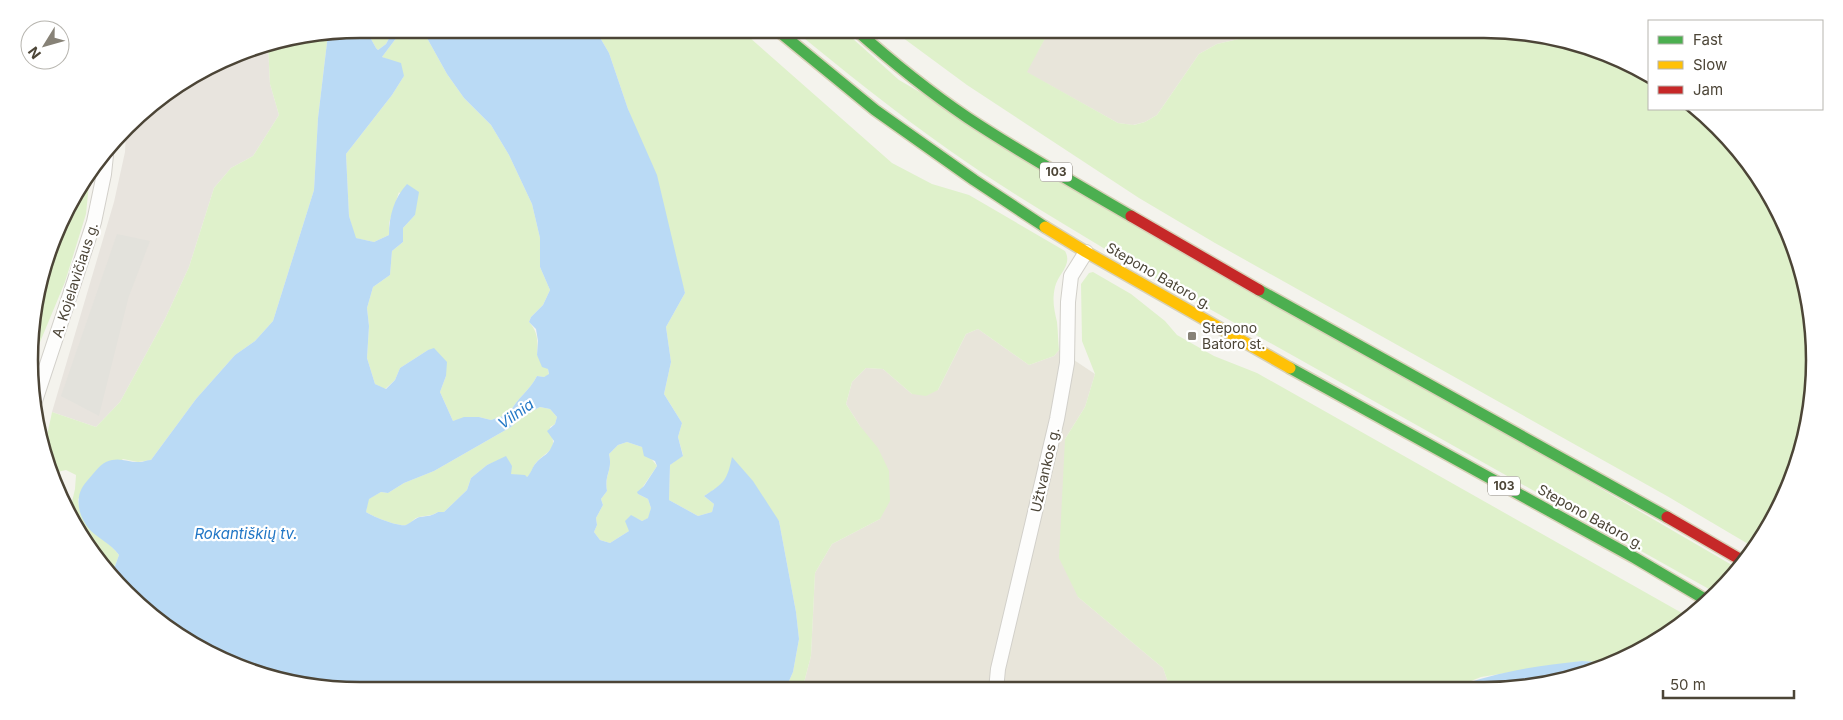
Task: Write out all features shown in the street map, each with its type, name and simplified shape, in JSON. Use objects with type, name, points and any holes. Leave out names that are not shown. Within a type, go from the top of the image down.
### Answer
[{"type":"main road","name":"Stepono Batoro g.","points":[[787,38],[876,110],[1030,218],[1086,252],[1299,373],[1701,597]]},
{"type":"main road","name":"103","points":[[865,38],[933,93],[1009,145],[1234,276],[1660,512],[1738,558]]},
{"type":"street","name":"A. Kojelavičiaus g.","points":[[39,389],[94,222],[105,163]]},
{"type":"street","name":"Užtvankos g.","points":[[997,682],[998,669],[1058,410],[1067,363],[1068,302],[1071,276],[1086,252]]},
{"type":"shaded area","points":[[1045,38],[1243,38],[1217,44],[1199,54],[1157,115],[1145,122],[1133,125],[1118,123],[1026,72]]},
{"type":"shaded area","points":[[268,51],[270,84],[279,115],[253,156],[231,168],[214,188],[189,267],[165,319],[120,402],[96,427],[52,412],[114,202],[125,152],[126,139],[147,118],[181,92],[217,71]]},
{"type":"shaded area","points":[[117,234],[150,241],[129,296],[99,416],[61,396]]},
{"type":"shaded area","points":[[978,329],[1029,365],[1054,356],[1059,350],[1095,374],[1085,407],[1065,439],[1078,597],[1163,668],[1168,682],[804,682],[811,656],[815,573],[832,544],[880,519],[860,426],[846,404],[852,382],[866,368],[883,369],[912,394],[938,390],[966,334]]},
{"type":"green space","points":[[368,38],[389,38],[386,44],[378,50],[371,39]]},
{"type":"green space","points":[[396,38],[427,38],[447,74],[464,98],[491,125],[509,155],[532,204],[540,238],[540,267],[550,290],[543,305],[531,317],[529,322],[537,337],[537,355],[548,369],[549,375],[544,377],[537,376],[509,414],[491,420],[479,417],[453,421],[440,392],[446,376],[428,350],[400,368],[395,380],[385,389],[375,384],[367,358],[369,326],[367,308],[373,287],[390,275],[392,251],[403,242],[403,228],[415,215],[399,192],[389,223],[389,235],[374,242],[355,238],[349,216],[346,154],[392,95],[404,76],[387,59],[382,57]]},
{"type":"green space","points":[[600,38],[750,38],[892,163],[932,184],[969,195],[1065,251],[1067,256],[1066,265],[1054,292],[1059,350],[1054,356],[1029,365],[978,329],[966,334],[938,390],[926,396],[912,394],[883,369],[866,368],[852,382],[846,404],[860,426],[878,448],[889,471],[890,501],[880,519],[832,544],[815,573],[811,656],[804,682],[789,682],[793,672],[799,639],[796,612],[779,521],[728,476],[718,487],[704,496],[714,504],[712,512],[698,516],[669,500],[670,465],[683,455],[678,437],[682,423],[664,394],[671,362],[666,327],[685,293],[609,53]]},
{"type":"green space","points":[[804,38],[852,38],[899,80],[1732,565],[1710,589],[1133,266],[971,165],[870,91]]},
{"type":"green space","points":[[903,38],[1045,38],[1027,72],[1118,123],[1134,125],[1145,122],[1157,115],[1199,54],[1217,44],[1243,38],[1504,38],[1566,48],[1626,71],[1648,83],[1648,110],[1686,110],[1725,147],[1739,164],[1762,199],[1772,217],[1788,256],[1795,277],[1803,318],[1806,360],[1805,381],[1795,443],[1772,503],[1748,544],[1667,496],[1215,243],[1139,198],[967,85]]},
{"type":"green space","points":[[327,39],[318,118],[314,190],[273,321],[255,341],[235,355],[196,399],[151,460],[138,462],[123,459],[78,499],[80,510],[87,525],[119,555],[113,567],[92,539],[72,504],[76,475],[66,470],[58,472],[47,438],[52,412],[96,427],[120,402],[165,319],[189,267],[214,188],[231,168],[253,156],[279,115],[270,84],[268,51]]},
{"type":"green space","points":[[89,186],[86,214],[65,282],[38,347],[40,318],[48,277],[62,237]]},
{"type":"green space","points":[[1093,272],[1131,294],[1165,321],[1177,335],[1214,356],[1257,373],[1682,613],[1644,639],[1595,662],[1582,661],[1481,677],[1468,682],[1168,682],[1163,668],[1078,597],[1059,558],[1065,439],[1085,407],[1095,374],[1082,341],[1081,284],[1089,273]]},
{"type":"green space","points":[[540,407],[550,409],[557,417],[555,424],[550,427],[553,442],[551,450],[535,464],[527,477],[511,474],[497,461],[487,465],[471,478],[467,490],[444,512],[416,518],[409,524],[402,525],[385,521],[366,512],[368,499],[381,492],[388,493],[404,483],[434,471],[511,427],[524,415]]},
{"type":"green space","points":[[627,442],[642,447],[657,466],[638,494],[648,499],[651,508],[649,518],[642,521],[636,518],[629,531],[610,543],[600,540],[594,532],[597,525],[596,518],[603,505],[601,499],[607,491],[606,485],[610,464],[609,454],[618,445]]},
{"type":"water","name":"Rokantiškių tv.","points":[[368,38],[371,39],[378,50],[386,44],[389,38],[396,38],[382,57],[401,63],[404,76],[392,95],[346,154],[349,216],[356,238],[374,242],[389,235],[393,208],[402,189],[407,184],[419,192],[415,215],[403,228],[403,242],[392,251],[390,275],[373,287],[367,308],[369,326],[367,358],[375,384],[386,389],[395,380],[400,368],[434,348],[447,362],[446,376],[440,392],[453,421],[464,417],[479,417],[491,420],[509,414],[537,376],[544,377],[549,374],[548,369],[542,367],[537,355],[538,341],[536,329],[529,322],[531,317],[543,305],[550,290],[540,267],[540,238],[532,204],[509,155],[491,125],[464,98],[447,74],[427,38],[600,38],[609,53],[628,109],[657,175],[685,293],[666,327],[671,362],[664,394],[682,423],[678,437],[683,456],[670,465],[669,500],[698,516],[712,512],[714,504],[704,496],[724,481],[732,457],[753,481],[779,521],[796,612],[799,639],[793,672],[789,682],[339,682],[318,680],[277,672],[217,649],[164,616],[132,588],[113,567],[119,555],[90,530],[80,512],[79,499],[83,487],[103,463],[111,460],[141,462],[151,460],[196,399],[235,355],[255,341],[273,321],[314,190],[318,118],[327,39]],"holes":[[[540,407],[550,409],[557,417],[555,424],[547,431],[554,441],[548,452],[539,460],[527,477],[525,475],[511,474],[512,466],[506,456],[487,465],[471,478],[467,490],[444,512],[418,518],[406,525],[385,521],[366,512],[369,499],[381,492],[388,493],[404,483],[434,471],[511,427],[524,415]],[[627,442],[642,447],[644,456],[655,461],[657,466],[644,486],[637,492],[648,499],[651,508],[648,518],[642,521],[631,515],[625,521],[629,531],[610,543],[600,540],[594,532],[597,525],[596,518],[603,505],[601,499],[607,491],[606,485],[610,465],[609,454],[618,445]]]},
{"type":"water","points":[[1582,661],[1595,662],[1566,672],[1525,680],[1470,682],[1515,670]]},
{"type":"traffic: fast","points":[[787,38],[875,110],[974,180],[1045,227]]},
{"type":"traffic: fast","points":[[865,38],[910,75],[968,118],[1028,156],[1131,216]]},
{"type":"traffic: fast","points":[[1259,290],[1667,517]]},
{"type":"traffic: fast","points":[[1290,368],[1635,558],[1701,597]]},
{"type":"traffic: slow","points":[[1045,227],[1290,368]]},
{"type":"traffic: jam","points":[[1131,216],[1259,290]]},
{"type":"traffic: jam","points":[[1667,517],[1738,558]]},
{"type":"place","name":"Stepono Batoro st.","points":[[1192,336]]},
{"type":"water label","name":"Vilnia","points":[[516,414]]}]
